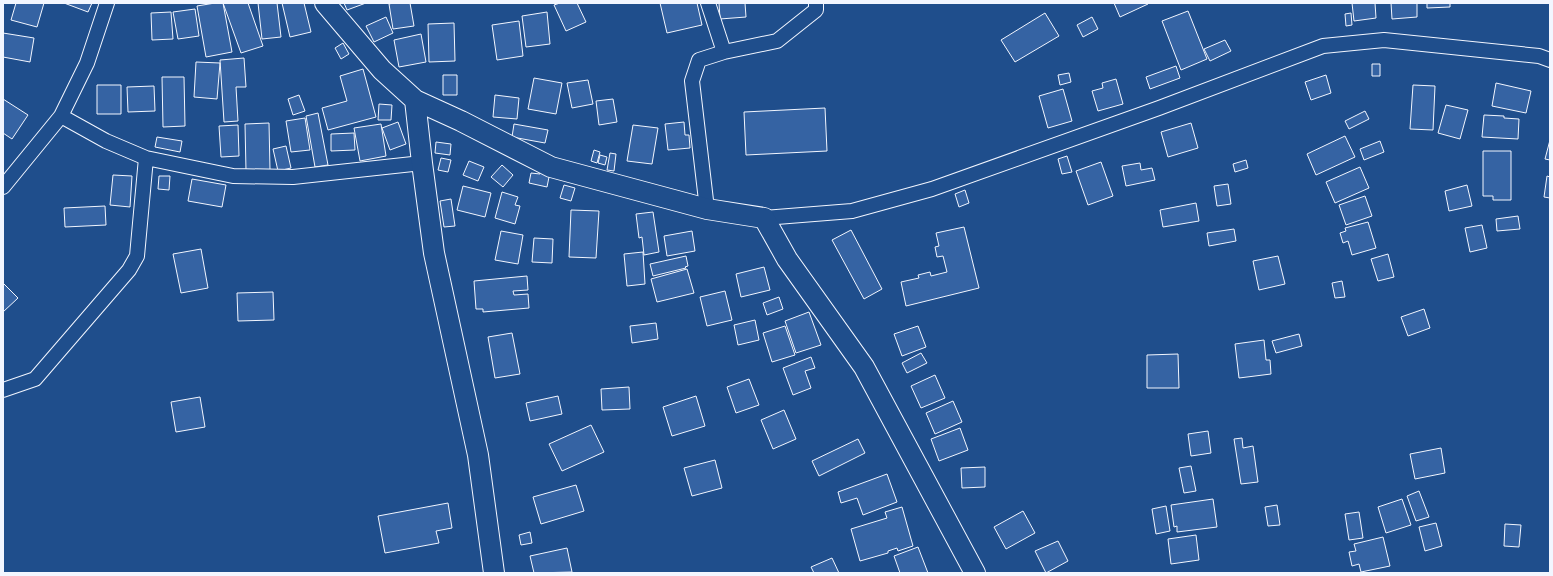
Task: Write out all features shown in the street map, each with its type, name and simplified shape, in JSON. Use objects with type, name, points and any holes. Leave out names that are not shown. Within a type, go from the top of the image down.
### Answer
[{"type":"street","points":[[3,187],[61,116],[87,63],[107,3]]},
{"type":"street","points":[[325,3],[382,70],[415,100],[461,121],[551,167],[707,209],[764,218],[852,211],[932,189],[1159,108],[1323,46],[1384,40],[1539,56],[1550,60]]},
{"type":"street","points":[[708,3],[724,52]]},
{"type":"street","points":[[707,209],[692,81],[699,60],[724,52],[777,41],[816,10],[816,3]]},
{"type":"street","points":[[415,100],[434,253],[478,455],[494,573]]},
{"type":"street","points":[[61,116],[106,141],[146,158],[233,176],[293,177],[422,162]]},
{"type":"street","points":[[3,390],[35,379],[129,270],[137,256],[146,158]]},
{"type":"street","points":[[764,218],[787,259],[864,367],[975,573]]},
{"type":"building","points":[[16,3],[44,3],[37,27],[11,20]]},
{"type":"building","points":[[64,3],[92,3],[88,12]]},
{"type":"building","points":[[223,3],[232,52],[206,57],[197,6]]},
{"type":"building","points":[[223,3],[248,3],[263,46],[241,53]]},
{"type":"building","points":[[258,3],[277,3],[281,37],[262,39]]},
{"type":"building","points":[[282,3],[304,3],[311,32],[290,37]]},
{"type":"building","points":[[344,3],[366,3],[347,10]]},
{"type":"building","points":[[410,3],[414,26],[393,29],[389,4]]},
{"type":"building","points":[[560,3],[577,3],[586,22],[566,31],[554,5]]},
{"type":"building","points":[[660,3],[697,3],[702,25],[667,33]]},
{"type":"building","points":[[719,3],[745,3],[746,17],[720,19]]},
{"type":"building","points":[[1114,3],[1148,3],[1148,4],[1120,17]]},
{"type":"building","points":[[1352,3],[1375,3],[1376,18],[1354,21]]},
{"type":"building","points":[[1391,3],[1417,3],[1417,17],[1392,19]]},
{"type":"building","points":[[1427,3],[1450,3],[1450,7],[1427,8]]},
{"type":"building","points":[[195,9],[199,36],[178,39],[173,12]]},
{"type":"building","points":[[1188,11],[1207,59],[1181,70],[1162,21]]},
{"type":"building","points":[[171,12],[173,39],[152,40],[151,13]]},
{"type":"building","points":[[547,12],[550,44],[526,47],[522,16]]},
{"type":"building","points":[[1045,13],[1059,36],[1015,62],[1001,40]]},
{"type":"building","points":[[1351,13],[1352,25],[1346,26],[1345,14]]},
{"type":"building","points":[[386,17],[393,33],[374,42],[366,26]]},
{"type":"building","points":[[1092,17],[1098,29],[1083,37],[1077,25]]},
{"type":"building","points":[[519,21],[523,56],[497,60],[492,25]]},
{"type":"building","points":[[454,23],[455,61],[429,62],[428,24]]},
{"type":"building","points":[[3,33],[34,38],[30,62],[3,57]]},
{"type":"building","points":[[421,34],[426,62],[399,67],[394,40]]},
{"type":"building","points":[[1225,40],[1231,51],[1210,61],[1204,49]]},
{"type":"building","points":[[343,43],[349,54],[341,59],[335,48]]},
{"type":"building","points":[[244,58],[246,87],[236,87],[238,121],[224,122],[220,60]]},
{"type":"building","points":[[196,62],[220,63],[217,99],[194,97]]},
{"type":"building","points":[[1372,64],[1380,64],[1380,76],[1372,76]]},
{"type":"building","points":[[1176,66],[1180,78],[1150,89],[1146,77]]},
{"type":"building","points":[[363,69],[376,117],[328,130],[322,108],[347,101],[340,76]]},
{"type":"building","points":[[1069,73],[1071,82],[1060,85],[1058,75]]},
{"type":"building","points":[[443,75],[457,75],[457,95],[443,95]]},
{"type":"building","points":[[1326,75],[1331,93],[1311,100],[1305,82]]},
{"type":"building","points":[[162,77],[184,77],[185,126],[163,127]]},
{"type":"building","points":[[534,78],[562,83],[556,114],[528,109]]},
{"type":"building","points":[[1116,79],[1123,104],[1098,111],[1092,91],[1103,88],[1102,83]]},
{"type":"building","points":[[588,80],[593,104],[572,108],[567,83]]},
{"type":"building","points":[[1496,83],[1531,91],[1526,113],[1492,106]]},
{"type":"building","points":[[97,85],[121,85],[121,114],[97,114]]},
{"type":"building","points":[[1413,85],[1435,86],[1433,130],[1410,129]]},
{"type":"building","points":[[154,86],[155,111],[128,112],[127,87]]},
{"type":"building","points":[[1063,89],[1072,121],[1048,128],[1039,96]]},
{"type":"building","points":[[299,95],[305,111],[293,115],[288,99]]},
{"type":"building","points":[[495,95],[519,98],[517,119],[493,117]]},
{"type":"building","points":[[3,99],[28,115],[12,139],[3,133]]},
{"type":"building","points":[[613,99],[617,122],[599,125],[596,101]]},
{"type":"building","points":[[379,104],[392,105],[391,120],[378,120]]},
{"type":"building","points":[[1446,105],[1468,110],[1460,139],[1438,133]]},
{"type":"building","points":[[825,108],[827,151],[746,155],[744,112]]},
{"type":"building","points":[[1365,111],[1369,119],[1349,129],[1345,121]]},
{"type":"building","points":[[318,113],[328,165],[315,167],[306,116]]},
{"type":"building","points":[[1484,115],[1504,116],[1504,118],[1519,119],[1518,139],[1482,137]]},
{"type":"building","points":[[305,118],[310,150],[291,152],[286,121]]},
{"type":"building","points":[[398,122],[406,144],[390,150],[382,128]]},
{"type":"building","points":[[684,122],[685,135],[689,135],[690,148],[668,150],[665,124]]},
{"type":"building","points":[[269,123],[270,170],[246,171],[245,124]]},
{"type":"building","points":[[1191,123],[1198,148],[1168,157],[1161,132]]},
{"type":"building","points":[[381,124],[386,156],[360,161],[354,128]]},
{"type":"building","points":[[514,124],[548,130],[545,143],[512,137]]},
{"type":"building","points":[[238,125],[239,156],[221,157],[219,126]]},
{"type":"building","points":[[633,125],[658,128],[652,164],[627,161]]},
{"type":"building","points":[[354,133],[355,150],[331,151],[331,134]]},
{"type":"building","points":[[1345,136],[1355,157],[1316,175],[1307,154]]},
{"type":"building","points":[[157,137],[182,141],[180,152],[155,147]]},
{"type":"building","points":[[1550,140],[1550,160],[1545,159]]},
{"type":"building","points":[[1380,141],[1384,152],[1364,160],[1360,149]]},
{"type":"building","points":[[436,142],[451,144],[450,155],[435,153]]},
{"type":"building","points":[[286,146],[291,168],[278,171],[273,149]]},
{"type":"building","points":[[594,150],[600,152],[597,163],[591,161]]},
{"type":"building","points":[[1483,151],[1511,151],[1511,200],[1493,200],[1493,196],[1483,196]]},
{"type":"building","points":[[610,153],[616,154],[614,171],[607,170]]},
{"type":"building","points":[[600,155],[607,157],[605,165],[598,163]]},
{"type":"building","points":[[1067,156],[1072,172],[1062,174],[1058,159]]},
{"type":"building","points":[[441,158],[451,160],[448,172],[438,170]]},
{"type":"building","points":[[1246,160],[1248,168],[1235,172],[1233,164]]},
{"type":"building","points":[[469,161],[484,167],[478,181],[463,175]]},
{"type":"building","points":[[1101,162],[1113,196],[1088,205],[1076,171]]},
{"type":"building","points":[[1140,163],[1141,170],[1152,168],[1155,180],[1126,186],[1122,166]]},
{"type":"building","points":[[502,165],[513,175],[503,187],[491,177]]},
{"type":"building","points":[[1360,167],[1369,188],[1335,203],[1326,182]]},
{"type":"building","points":[[540,171],[550,172],[547,187],[529,183],[531,173],[540,174]]},
{"type":"building","points":[[113,175],[132,176],[130,207],[110,205]]},
{"type":"building","points":[[159,176],[170,176],[169,190],[158,189]]},
{"type":"building","points":[[1547,176],[1550,177],[1550,198],[1544,197]]},
{"type":"building","points":[[192,179],[226,185],[222,207],[188,201]]},
{"type":"building","points":[[1228,184],[1231,204],[1217,206],[1214,186]]},
{"type":"building","points":[[564,185],[575,188],[571,201],[560,198]]},
{"type":"building","points":[[1467,185],[1472,206],[1449,211],[1445,191]]},
{"type":"building","points":[[463,186],[491,193],[485,217],[457,210]]},
{"type":"building","points":[[965,190],[969,203],[959,207],[955,194]]},
{"type":"building","points":[[502,192],[518,197],[515,205],[520,206],[515,224],[495,218]]},
{"type":"building","points":[[1365,196],[1372,216],[1346,225],[1339,205]]},
{"type":"building","points":[[451,199],[455,226],[444,227],[440,201]]},
{"type":"building","points":[[1196,203],[1199,221],[1163,227],[1160,210]]},
{"type":"building","points":[[105,206],[106,225],[65,227],[64,208]]},
{"type":"building","points":[[571,210],[599,211],[596,258],[569,257]]},
{"type":"building","points":[[653,212],[659,252],[644,255],[642,237],[639,238],[636,214]]},
{"type":"building","points":[[1518,216],[1520,229],[1497,231],[1496,219]]},
{"type":"building","points":[[1368,222],[1376,248],[1352,255],[1348,241],[1343,243],[1340,233],[1346,231],[1345,228]]},
{"type":"building","points":[[1482,225],[1487,248],[1470,252],[1465,228]]},
{"type":"building","points":[[964,227],[979,288],[906,306],[901,282],[919,278],[918,275],[930,272],[931,276],[947,272],[943,256],[937,257],[935,247],[939,246],[936,233]]},
{"type":"building","points":[[1234,229],[1236,241],[1209,246],[1207,233]]},
{"type":"building","points":[[851,230],[882,289],[864,299],[832,240]]},
{"type":"building","points":[[501,231],[523,235],[518,264],[495,260]]},
{"type":"building","points":[[692,231],[695,251],[667,256],[664,236]]},
{"type":"building","points":[[534,238],[553,239],[552,263],[532,262]]},
{"type":"building","points":[[201,249],[208,288],[181,293],[173,254]]},
{"type":"building","points":[[643,252],[645,284],[627,286],[624,254]]},
{"type":"building","points":[[1388,254],[1394,277],[1378,281],[1371,259]]},
{"type":"building","points":[[686,256],[688,266],[685,267],[686,268],[653,276],[650,264]]},
{"type":"building","points":[[1278,256],[1285,284],[1259,290],[1253,261]]},
{"type":"building","points":[[764,267],[770,290],[741,297],[736,274]]},
{"type":"building","points":[[687,269],[694,293],[657,302],[651,279]]},
{"type":"building","points":[[527,276],[528,290],[513,291],[514,295],[528,294],[529,308],[483,312],[483,309],[476,309],[474,281]]},
{"type":"building","points":[[1342,281],[1345,297],[1335,298],[1332,283]]},
{"type":"building","points":[[3,283],[18,298],[3,312]]},
{"type":"building","points":[[725,291],[732,320],[707,326],[700,297]]},
{"type":"building","points":[[273,292],[274,320],[238,321],[237,293]]},
{"type":"building","points":[[779,297],[783,309],[767,315],[763,303]]},
{"type":"building","points":[[1424,309],[1430,328],[1408,336],[1401,317]]},
{"type":"building","points":[[809,312],[821,345],[796,353],[785,321]]},
{"type":"building","points":[[755,320],[759,340],[738,345],[734,325]]},
{"type":"building","points":[[656,323],[658,339],[632,343],[630,326]]},
{"type":"building","points":[[785,326],[795,355],[772,362],[763,333]]},
{"type":"building","points":[[918,326],[926,347],[902,356],[894,334]]},
{"type":"building","points":[[512,333],[520,374],[495,378],[488,337]]},
{"type":"building","points":[[1299,334],[1302,346],[1276,353],[1272,341]]},
{"type":"building","points":[[1264,340],[1266,360],[1270,360],[1271,374],[1239,378],[1235,344]]},
{"type":"building","points":[[921,353],[927,363],[907,373],[902,363]]},
{"type":"building","points":[[1178,354],[1179,388],[1147,388],[1147,355]]},
{"type":"building","points":[[811,357],[815,368],[805,371],[811,388],[793,395],[783,368]]},
{"type":"building","points":[[935,375],[945,398],[921,408],[911,386]]},
{"type":"building","points":[[749,379],[759,405],[736,413],[727,387]]},
{"type":"building","points":[[629,387],[630,409],[602,410],[601,389]]},
{"type":"building","points":[[558,396],[562,414],[530,421],[526,403]]},
{"type":"building","points":[[696,396],[705,426],[672,436],[663,407]]},
{"type":"building","points":[[200,397],[205,427],[176,432],[171,402]]},
{"type":"building","points":[[953,401],[962,422],[935,434],[926,413]]},
{"type":"building","points":[[784,410],[796,439],[773,449],[761,420]]},
{"type":"building","points":[[591,425],[604,452],[562,471],[549,444]]},
{"type":"building","points":[[960,428],[968,450],[939,461],[931,439]]},
{"type":"building","points":[[1208,431],[1211,453],[1191,456],[1188,434]]},
{"type":"building","points":[[1242,438],[1243,448],[1253,446],[1258,482],[1241,484],[1234,439]]},
{"type":"building","points":[[858,439],[865,453],[819,476],[812,461]]},
{"type":"building","points":[[1441,448],[1445,473],[1415,479],[1410,454]]},
{"type":"building","points":[[715,460],[722,488],[692,496],[684,468]]},
{"type":"building","points":[[1191,466],[1196,491],[1184,493],[1179,468]]},
{"type":"building","points":[[985,467],[985,487],[962,488],[961,468]]},
{"type":"building","points":[[887,474],[897,502],[863,515],[857,498],[841,503],[838,492]]},
{"type":"building","points":[[576,485],[584,511],[541,524],[533,497]]},
{"type":"building","points":[[1419,491],[1429,517],[1416,521],[1407,496]]},
{"type":"building","points":[[1213,499],[1217,527],[1177,532],[1177,526],[1174,527],[1171,505]]},
{"type":"building","points":[[1402,499],[1411,525],[1386,533],[1378,507]]},
{"type":"building","points":[[448,503],[452,528],[436,531],[439,543],[385,553],[378,516]]},
{"type":"building","points":[[1277,505],[1280,525],[1268,526],[1265,507]]},
{"type":"building","points":[[1166,506],[1170,531],[1156,534],[1152,509]]},
{"type":"building","points":[[902,507],[913,546],[898,551],[897,548],[888,551],[888,553],[860,561],[851,529],[887,518],[885,512]]},
{"type":"building","points":[[1023,511],[1035,533],[1006,549],[994,527]]},
{"type":"building","points":[[1359,512],[1363,538],[1349,540],[1345,514]]},
{"type":"building","points":[[1436,523],[1442,546],[1425,551],[1419,527]]},
{"type":"building","points":[[1505,524],[1521,525],[1519,547],[1504,546]]},
{"type":"building","points":[[530,532],[532,543],[521,545],[519,535]]},
{"type":"building","points":[[1196,535],[1199,560],[1171,564],[1168,539]]},
{"type":"building","points":[[1383,537],[1390,566],[1361,572],[1359,564],[1352,566],[1349,552],[1356,551],[1354,544]]},
{"type":"building","points":[[1058,541],[1068,561],[1046,573],[1035,551]]},
{"type":"building","points":[[918,547],[928,573],[900,573],[894,556]]},
{"type":"building","points":[[567,548],[572,572],[534,573],[530,556]]},
{"type":"building","points":[[832,558],[839,573],[814,573],[811,567]]}]
